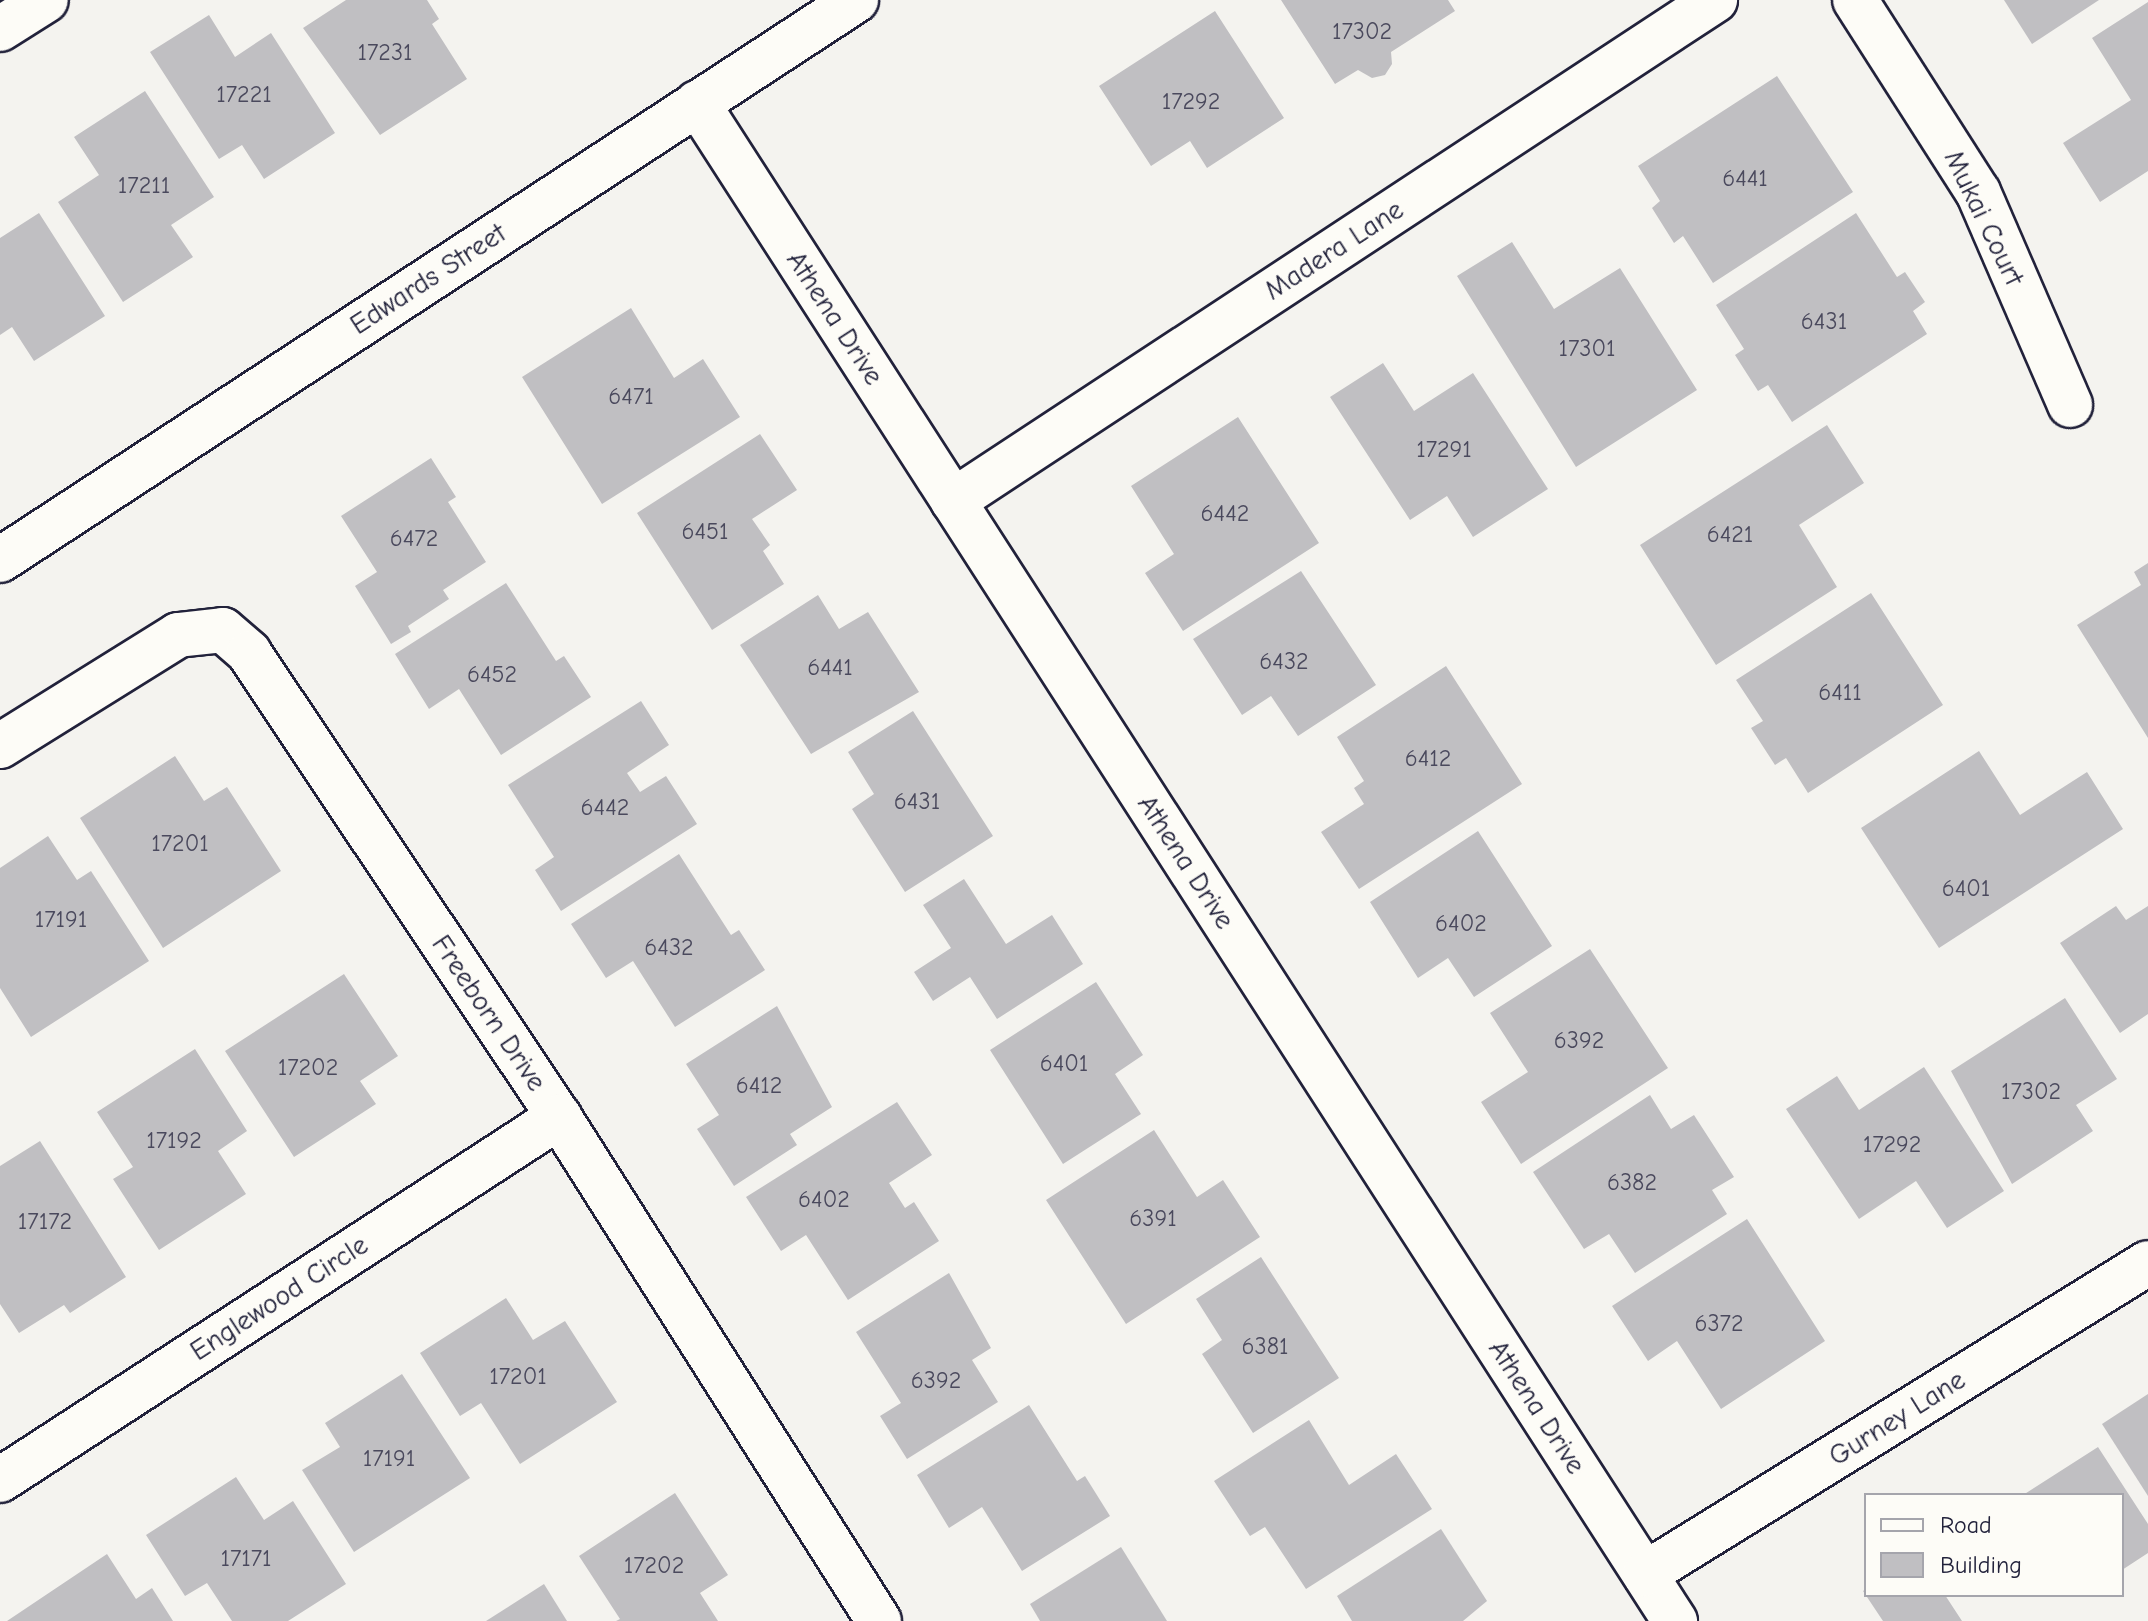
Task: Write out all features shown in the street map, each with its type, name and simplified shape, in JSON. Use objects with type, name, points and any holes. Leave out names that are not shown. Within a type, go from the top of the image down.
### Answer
[{"type":"street","points":[[0,29],[46,0]]},
{"type":"street","name":"Edwards Street","points":[[0,560],[856,0]]},
{"type":"street","name":"Madera Lane","points":[[953,501],[1715,0]]},
{"type":"street","name":"Mukai Court","points":[[1855,0],[1978,192],[2070,405]]},
{"type":"street","name":"Athena Drive","points":[[697,103],[1675,1621]]},
{"type":"street","name":"Freeborn Drive","points":[[0,746],[178,635],[223,630],[249,653],[559,1117],[879,1621]]},
{"type":"street","name":"Englewood Circle","points":[[0,1480],[559,1117]]},
{"type":"street","name":"Gurney Lane","points":[[1645,1574],[2148,1263]]},
{"type":"building","points":[[346,0],[427,0],[439,19],[432,24],[467,79],[380,135],[303,28]]},
{"type":"building","points":[[1281,0],[1448,0],[1455,11],[1391,52],[1392,64],[1385,75],[1372,78],[1358,70],[1335,84]]},
{"type":"building","points":[[2004,0],[2099,0],[2032,44]]},
{"type":"building","points":[[2148,2],[2148,171],[2100,202],[2063,143],[2131,100],[2092,38]]},
{"type":"building","points":[[1215,11],[1284,118],[1207,168],[1190,141],[1151,166],[1099,86]]},
{"type":"building","points":[[209,15],[235,57],[271,33],[335,133],[264,179],[242,145],[219,159],[150,52]]},
{"type":"building","points":[[1777,76],[1853,192],[1713,283],[1683,236],[1674,243],[1652,208],[1660,201],[1638,166]]},
{"type":"building","points":[[145,91],[214,197],[171,225],[193,257],[123,302],[58,202],[99,175],[74,137]]},
{"type":"building","points":[[39,213],[105,316],[34,361],[12,327],[0,335],[0,238]]},
{"type":"building","points":[[1856,213],[1897,277],[1905,272],[1925,302],[1913,311],[1927,334],[1792,422],[1768,385],[1758,391],[1735,355],[1744,349],[1716,305]]},
{"type":"building","points":[[1512,242],[1554,309],[1620,268],[1697,390],[1576,467],[1457,276]]},
{"type":"building","points":[[631,308],[674,378],[703,359],[740,417],[602,504],[522,377]]},
{"type":"building","points":[[1383,363],[1414,411],[1473,373],[1548,489],[1473,537],[1447,496],[1410,520],[1330,397]]},
{"type":"building","points":[[1238,417],[1319,543],[1183,631],[1145,573],[1174,554],[1131,486]]},
{"type":"building","points":[[1827,425],[1864,483],[1799,525],[1837,587],[1716,665],[1640,545]]},
{"type":"building","points":[[760,434],[797,490],[752,519],[770,545],[763,551],[784,584],[712,630],[637,513]]},
{"type":"building","points":[[431,458],[456,497],[448,502],[486,562],[443,590],[449,599],[408,626],[411,632],[391,644],[355,586],[377,572],[341,516]]},
{"type":"building","points":[[2148,563],[2148,738],[2077,625],[2141,585],[2134,572]]},
{"type":"building","points":[[1301,571],[1376,685],[1298,736],[1271,696],[1242,715],[1193,639]]},
{"type":"building","points":[[506,583],[556,661],[564,656],[591,697],[501,755],[459,689],[429,709],[395,654]]},
{"type":"building","points":[[1871,593],[1943,705],[1808,793],[1786,758],[1775,765],[1751,728],[1763,721],[1736,680]]},
{"type":"building","points":[[818,595],[839,629],[868,612],[919,692],[811,754],[740,645]]},
{"type":"building","points":[[1446,666],[1522,784],[1359,889],[1321,832],[1364,804],[1354,788],[1364,781],[1337,737]]},
{"type":"building","points":[[641,701],[669,745],[627,773],[640,792],[666,776],[697,824],[561,911],[535,870],[554,857],[508,785]]},
{"type":"building","points":[[913,711],[993,836],[905,892],[852,809],[874,794],[848,752]]},
{"type":"building","points":[[1979,751],[2020,815],[2087,772],[2123,829],[1939,948],[1861,828]]},
{"type":"building","points":[[175,756],[204,801],[227,787],[281,871],[163,948],[80,818]]},
{"type":"building","points":[[1478,831],[1552,946],[1474,997],[1448,958],[1418,978],[1370,902]]},
{"type":"building","points":[[48,836],[77,880],[91,871],[149,961],[31,1037],[0,988],[0,868]]},
{"type":"building","points":[[679,854],[731,935],[739,930],[765,970],[675,1027],[633,961],[606,978],[571,924]]},
{"type":"building","points":[[964,879],[1006,944],[1052,915],[1083,964],[997,1019],[970,977],[933,1001],[914,972],[951,948],[923,905]]},
{"type":"building","points":[[2116,906],[2126,920],[2148,906],[2148,1014],[2120,1033],[2060,943]]},
{"type":"building","points":[[1590,949],[1668,1068],[1521,1164],[1481,1102],[1528,1072],[1490,1013]]},
{"type":"building","points":[[344,974],[398,1056],[360,1081],[376,1104],[294,1157],[225,1051]]},
{"type":"building","points":[[1096,982],[1143,1055],[1115,1074],[1141,1114],[1063,1164],[990,1050]]},
{"type":"building","points":[[2065,998],[2117,1079],[2076,1105],[2093,1131],[2012,1184],[1951,1071]]},
{"type":"building","points":[[777,1006],[832,1107],[790,1134],[797,1145],[734,1186],[697,1129],[719,1115],[686,1064]]},
{"type":"building","points":[[195,1049],[247,1131],[218,1151],[246,1194],[159,1250],[113,1179],[133,1167],[97,1112]]},
{"type":"building","points":[[1924,1067],[2004,1191],[1947,1228],[1916,1181],[1859,1219],[1786,1109],[1837,1076],[1859,1110]]},
{"type":"building","points":[[1650,1095],[1671,1129],[1694,1115],[1734,1177],[1712,1190],[1727,1214],[1635,1273],[1609,1234],[1584,1249],[1533,1172]]},
{"type":"building","points":[[897,1102],[932,1155],[889,1183],[905,1208],[914,1202],[939,1241],[848,1300],[806,1235],[781,1251],[746,1197]]},
{"type":"building","points":[[1154,1130],[1197,1197],[1223,1180],[1260,1237],[1126,1324],[1046,1200]]},
{"type":"building","points":[[40,1141],[126,1277],[70,1313],[64,1305],[19,1333],[0,1304],[0,1166]]},
{"type":"building","points":[[1747,1219],[1825,1341],[1721,1409],[1677,1341],[1648,1361],[1612,1306]]},
{"type":"building","points":[[1261,1257],[1339,1378],[1253,1433],[1202,1354],[1222,1340],[1196,1299]]},
{"type":"building","points":[[949,1273],[991,1348],[972,1360],[998,1402],[907,1459],[880,1416],[901,1403],[856,1332]]},
{"type":"building","points":[[506,1298],[533,1340],[565,1321],[617,1402],[520,1464],[481,1403],[460,1416],[420,1353]]},
{"type":"building","points":[[402,1374],[470,1478],[354,1552],[302,1470],[340,1447],[325,1423]]},
{"type":"building","points":[[2148,1394],[2148,1496],[2102,1424]]},
{"type":"building","points":[[1029,1405],[1077,1481],[1085,1476],[1110,1516],[1022,1571],[982,1507],[949,1528],[917,1475]]},
{"type":"building","points":[[1309,1420],[1349,1485],[1396,1454],[1432,1509],[1306,1589],[1265,1527],[1250,1536],[1214,1481]]},
{"type":"building","points":[[2098,1447],[2148,1524],[2148,1553],[2124,1569],[2124,1493],[2026,1493]]},
{"type":"building","points":[[236,1477],[264,1520],[293,1501],[346,1584],[288,1621],[232,1621],[207,1583],[185,1596],[146,1535]]},
{"type":"building","points":[[675,1493],[728,1575],[700,1593],[718,1621],[616,1621],[620,1619],[579,1556]]},
{"type":"building","points":[[1441,1529],[1487,1601],[1463,1621],[1352,1621],[1337,1596]]},
{"type":"building","points":[[1121,1547],[1167,1621],[1040,1621],[1030,1604]]},
{"type":"building","points":[[107,1554],[136,1599],[152,1588],[173,1621],[7,1621]]},
{"type":"building","points":[[544,1584],[567,1621],[486,1621]]},
{"type":"building","points":[[1867,1597],[1946,1597],[1962,1621],[1883,1621]]}]
